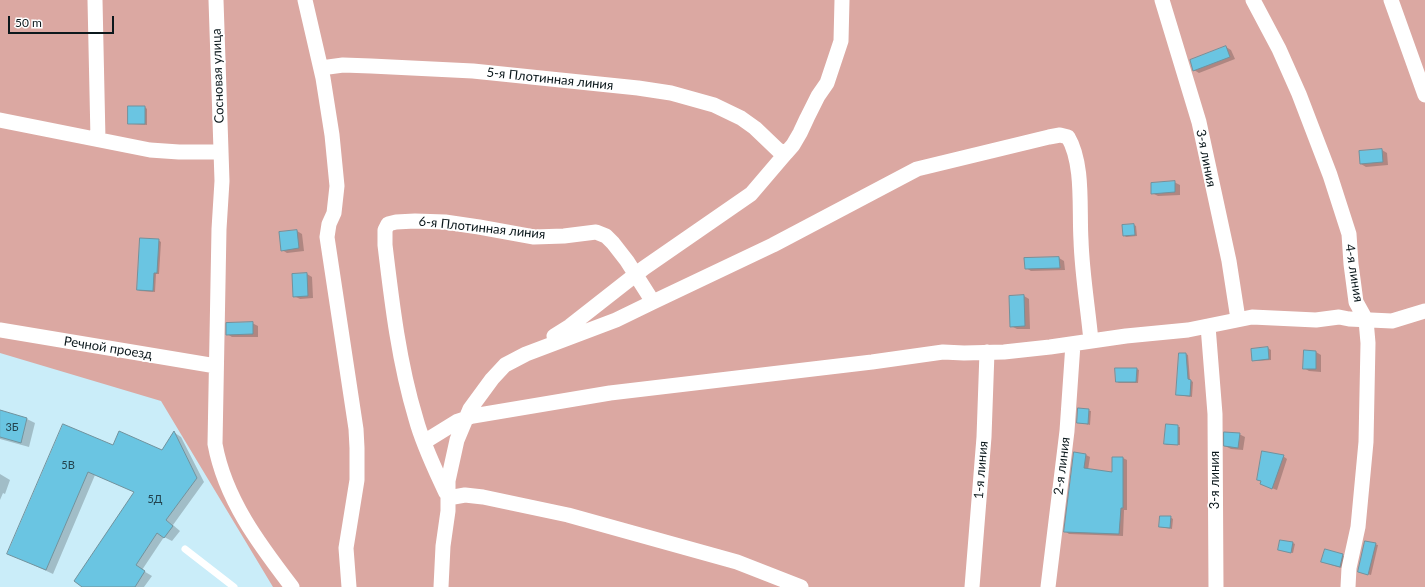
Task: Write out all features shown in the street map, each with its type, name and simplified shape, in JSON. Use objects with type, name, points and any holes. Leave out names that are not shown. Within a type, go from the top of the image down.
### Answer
[{"type":"street","points":[[95,0],[98,139]]},
{"type":"street","name":"Сосновая улица","points":[[216,0],[222,181],[215,444],[222,474],[231,495],[272,560],[292,587]]},
{"type":"street","points":[[305,0],[321,68],[332,135],[337,186],[334,213],[329,224],[327,237],[358,448],[357,480],[346,548],[349,587]]},
{"type":"street","points":[[441,587],[443,546],[448,511],[448,480],[457,440],[466,418],[474,404],[492,379],[505,365],[526,354],[570,326],[635,274],[751,194],[793,145],[826,83],[841,41],[842,0]]},
{"type":"street","name":"3-я линия","points":[[1162,0],[1199,122],[1229,261],[1238,320]]},
{"type":"street","name":"4-я линия","points":[[1253,0],[1291,75],[1330,175],[1348,234],[1356,302],[1366,320],[1368,343],[1366,442],[1358,526],[1349,568],[1348,587]]},
{"type":"street","points":[[1391,0],[1425,95]]},
{"type":"street","name":"5-я Плотинная линия","points":[[321,68],[343,65],[473,71],[645,89],[690,98],[714,105],[741,118],[767,138],[778,150],[786,153]]},
{"type":"street","points":[[0,120],[150,150],[221,152]]},
{"type":"street","points":[[526,354],[616,320],[773,245],[917,169],[1060,135],[1068,137],[1073,144],[1077,167],[1081,200],[1081,241],[1091,341]]},
{"type":"street","name":"6-я Плотинная линия","points":[[424,442],[416,418],[396,338],[385,245],[385,230],[388,224],[415,221],[445,222],[479,226],[534,237],[564,236],[596,232],[606,236],[613,243],[635,274]]},
{"type":"street","points":[[635,274],[653,302]]},
{"type":"street","points":[[448,498],[424,442],[445,428],[466,418],[491,412],[610,393],[872,362],[943,352],[1004,352],[1126,336],[1188,330],[1252,317],[1316,320],[1339,317],[1392,321],[1425,311]]},
{"type":"street","name":"3-я линия","points":[[1208,326],[1215,414],[1216,587]]},
{"type":"street","name":"Речной проезд","points":[[0,330],[216,366]]},
{"type":"street","name":"2-я линия","points":[[1048,587],[1067,431],[1073,344]]},
{"type":"street","name":"1-я линия","points":[[972,587],[984,437],[987,352]]},
{"type":"street","points":[[448,498],[455,496],[482,498],[568,515],[737,562],[801,587]]},
{"type":"lane","points":[[185,549],[234,587]]},
{"type":"shaded area","points":[[0,0],[1425,0],[1425,587],[273,587],[161,401],[0,353]]},
{"type":"building","points":[[1226,46],[1230,57],[1193,71],[1190,60]]},
{"type":"building","points":[[128,106],[145,106],[145,124],[128,124]]},
{"type":"building","points":[[1382,149],[1383,162],[1360,164],[1359,151]]},
{"type":"building","points":[[1175,181],[1175,192],[1151,194],[1151,183]]},
{"type":"building","points":[[1134,224],[1135,235],[1123,236],[1122,225]]},
{"type":"building","points":[[297,230],[299,248],[281,251],[279,232]]},
{"type":"building","points":[[140,238],[159,239],[157,273],[154,273],[153,291],[137,290]]},
{"type":"building","points":[[1059,257],[1060,268],[1025,269],[1024,258]]},
{"type":"building","points":[[307,273],[308,296],[293,297],[292,274]]},
{"type":"building","points":[[1024,295],[1025,326],[1010,327],[1009,296]]},
{"type":"building","points":[[253,322],[253,334],[226,335],[226,323]]},
{"type":"building","points":[[1268,347],[1269,359],[1252,361],[1251,349]]},
{"type":"building","points":[[1304,350],[1316,351],[1316,369],[1303,369]]},
{"type":"building","points":[[1179,353],[1186,353],[1188,379],[1191,380],[1190,396],[1176,395]]},
{"type":"building","points":[[1115,368],[1137,368],[1136,382],[1116,382]]},
{"type":"building","points":[[1078,408],[1089,409],[1088,424],[1077,423]]},
{"type":"building","points":[[0,410],[27,418],[21,443],[0,437]]},
{"type":"building","points":[[63,424],[113,445],[119,431],[162,450],[174,431],[197,478],[166,520],[173,526],[164,538],[157,533],[136,565],[145,571],[135,587],[82,587],[74,581],[134,492],[88,472],[46,570],[7,554]]},
{"type":"building","points":[[1166,424],[1178,425],[1178,445],[1164,444]]},
{"type":"building","points":[[1224,432],[1240,433],[1238,448],[1224,446]]},
{"type":"building","points":[[1262,451],[1284,455],[1272,489],[1260,484],[1261,481],[1257,480]]},
{"type":"building","points":[[1074,452],[1086,454],[1084,468],[1112,472],[1112,457],[1123,457],[1123,508],[1121,508],[1119,534],[1064,532]]},
{"type":"building","points":[[1160,516],[1171,516],[1170,528],[1159,527]]},
{"type":"building","points":[[1280,540],[1293,542],[1291,553],[1278,550]]},
{"type":"building","points":[[1365,541],[1376,543],[1368,575],[1358,572]]},
{"type":"building","points":[[1325,549],[1343,554],[1340,567],[1321,562]]}]
